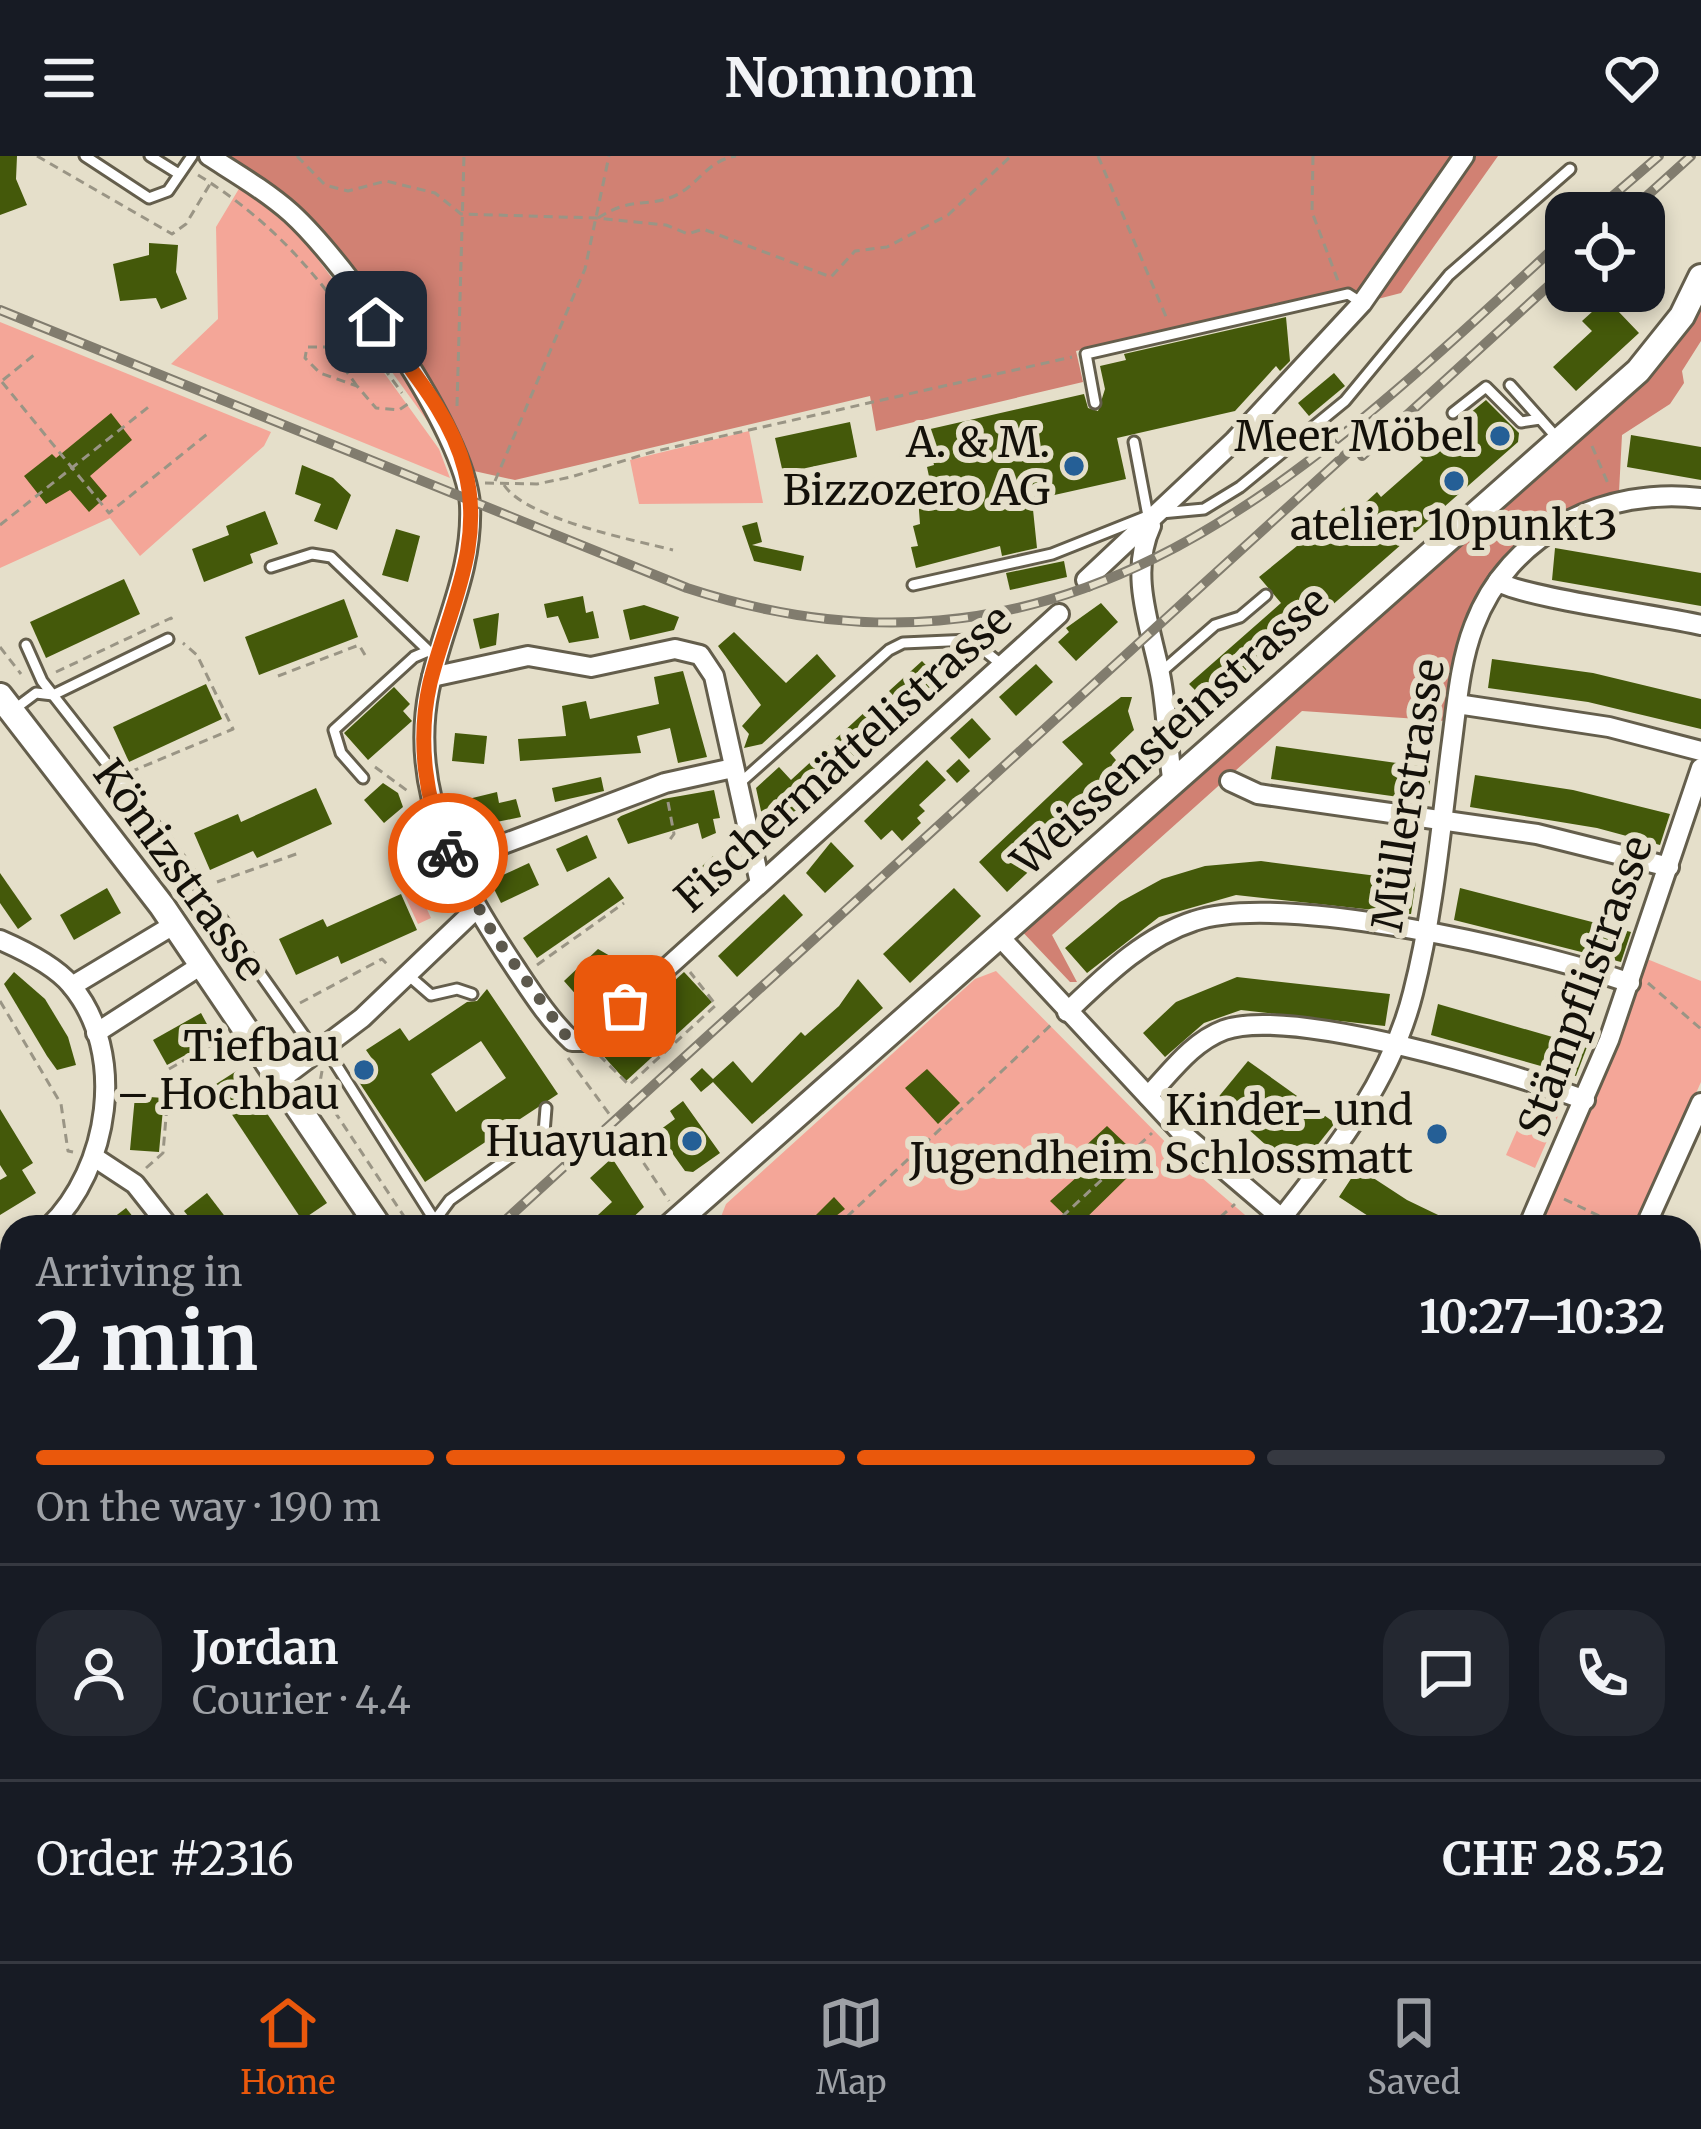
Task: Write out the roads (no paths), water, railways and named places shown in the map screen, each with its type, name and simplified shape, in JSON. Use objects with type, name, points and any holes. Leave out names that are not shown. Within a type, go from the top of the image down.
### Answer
[{"type":"main road","name":"Weissensteinstrasse","points":[[681,1215],[1653,355],[1682,316],[1701,277]]},
{"type":"main road","name":"Könizstrasse","points":[[6,704],[175,924],[371,1215]]},
{"type":"street","points":[[209,156],[266,193],[306,228],[451,432],[468,483],[470,554],[432,662],[425,718],[426,778],[453,863],[477,908],[400,972],[321,1051],[281,1078]]},
{"type":"street","name":"Fischermättelistrasse","points":[[1086,580],[1154,517],[1355,299],[1464,156]]},
{"type":"street","name":"Müllerstrasse","points":[[1292,1215],[1357,1120],[1394,1046],[1414,992],[1472,628],[1498,581],[1549,532],[1613,501],[1701,498]]},
{"type":"street","points":[[1154,517],[1143,553],[1144,608],[1160,673],[1172,778]]},
{"type":"street","points":[[1498,581],[1510,591],[1595,602],[1701,625]]},
{"type":"street","name":"Fischermättelistrasse","points":[[477,908],[521,977],[573,1044],[678,957],[1059,614]]},
{"type":"street","points":[[432,662],[528,656],[591,667],[690,650],[711,670],[760,883]]},
{"type":"street","points":[[1457,704],[1609,727],[1701,751]]},
{"type":"street","name":"Stämpflistrasse","points":[[1534,1215],[1631,980],[1701,768]]},
{"type":"street","points":[[453,863],[665,783],[735,777]]},
{"type":"street","points":[[1230,781],[1258,794],[1562,838],[1670,867]]},
{"type":"street","points":[[1062,1016],[1144,945],[1217,914],[1282,913],[1425,934],[1631,980]]},
{"type":"street","points":[[72,986],[175,924]]},
{"type":"street","points":[[999,936],[1062,1016],[1212,1162],[1277,1215]]},
{"type":"street","points":[[0,940],[72,986],[96,1033],[104,1100],[94,1157],[73,1200],[60,1215]]},
{"type":"street","points":[[96,1033],[203,964]]},
{"type":"street","points":[[1148,1096],[1201,1042],[1246,1024],[1468,1061],[1585,1100]]},
{"type":"street","points":[[1651,1215],[1701,1103]]},
{"type":"street","points":[[94,1157],[132,1181],[159,1215]]},
{"type":"lane","points":[[85,156],[149,198],[168,191],[192,156]]},
{"type":"lane","points":[[149,156],[179,174]]},
{"type":"lane","name":"Fischermättelistrasse","points":[[913,585],[1052,554],[1154,517],[1204,509],[1345,401],[1449,275],[1570,169]]},
{"type":"lane","points":[[1095,403],[1086,354],[1355,299]]},
{"type":"lane","points":[[1510,385],[1559,440]]},
{"type":"lane","points":[[1453,412],[1486,387],[1521,422],[1540,419]]},
{"type":"lane","points":[[1133,442],[1154,517]]},
{"type":"lane","points":[[271,567],[312,554],[331,556],[432,662]]},
{"type":"lane","points":[[1160,673],[1215,625],[1240,617],[1266,595]]},
{"type":"lane","points":[[53,695],[169,639]]},
{"type":"lane","points":[[735,777],[903,643],[971,640],[1001,664]]},
{"type":"lane","name":"Könizstrasse","points":[[26,645],[42,680],[287,1012],[321,1051],[426,1215]]},
{"type":"lane","points":[[363,777],[341,753],[334,730],[414,657],[432,662]]},
{"type":"lane","name":"Könizstrasse","points":[[6,704],[36,693],[53,695]]},
{"type":"lane","points":[[400,972],[430,995],[457,989],[472,994]]},
{"type":"lane","points":[[438,1215],[450,1199],[544,1133],[545,1108]]},
{"type":"railway","points":[[1617,192],[1659,156]]},
{"type":"railway","points":[[1651,192],[1691,156]]},
{"type":"railway","points":[[0,310],[687,588],[824,619],[949,620],[1064,595],[1172,549],[1274,486],[1372,411],[1545,256]]},
{"type":"railway","points":[[1362,456],[1545,289]]},
{"type":"railway","points":[[511,1215],[1366,436]]},
{"type":"place","name":"Meer Möbel","points":[[1500,436]]},
{"type":"place","name":"A. & M. Bizzozero AG","points":[[1074,466]]},
{"type":"place","name":"atelier 10punkt3","points":[[1454,481]]},
{"type":"place","name":"Tiefbau – Hochbau","points":[[364,1070]]},
{"type":"place","name":"Kinder- und Jugendheim Schlossmatt","points":[[1437,1134]]},
{"type":"place","name":"Huayuan","points":[[692,1141]]}]
